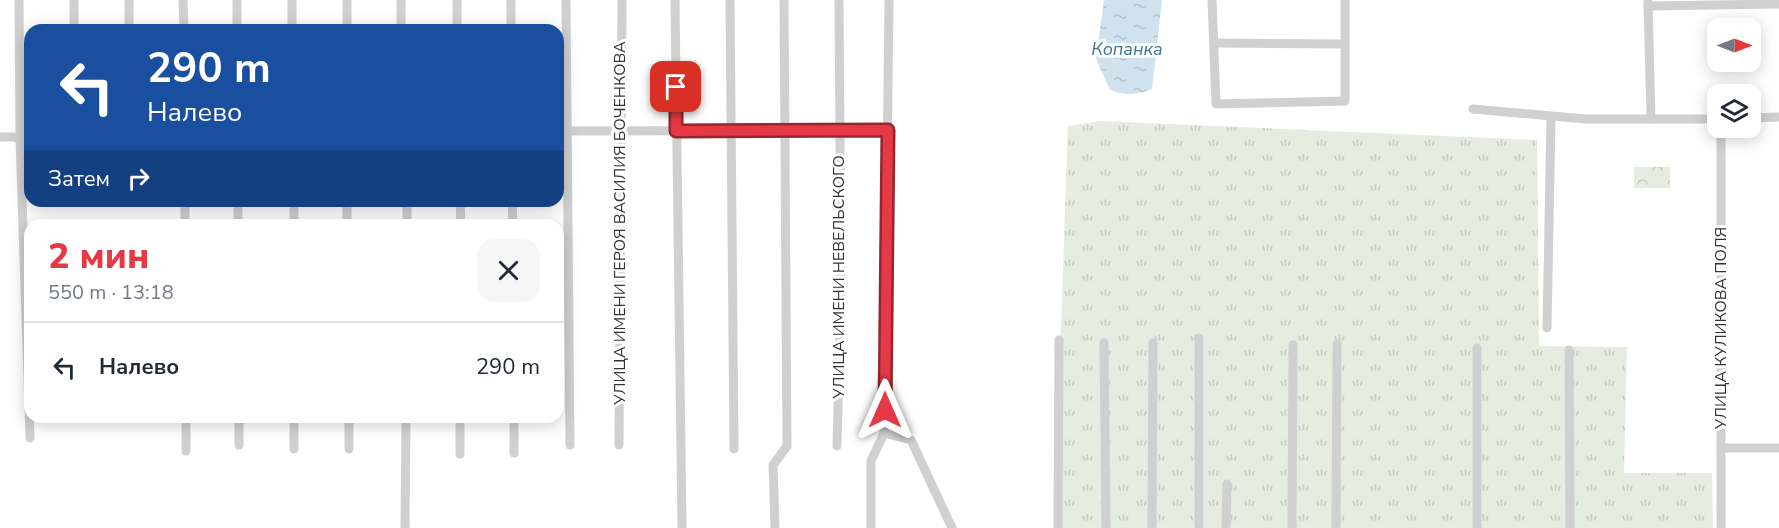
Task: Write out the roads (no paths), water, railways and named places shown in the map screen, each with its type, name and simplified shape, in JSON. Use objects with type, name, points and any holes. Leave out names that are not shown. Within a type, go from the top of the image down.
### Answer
[{"type":"street","points":[[19,0],[24,258]]},
{"type":"street","points":[[74,0],[74,24]]},
{"type":"street","points":[[129,0],[129,24]]},
{"type":"street","points":[[183,0],[184,24]]},
{"type":"street","points":[[237,0],[237,24]]},
{"type":"street","points":[[292,0],[292,24]]},
{"type":"street","points":[[347,0],[347,24]]},
{"type":"street","points":[[401,0],[401,24]]},
{"type":"street","points":[[457,0],[457,24]]},
{"type":"street","points":[[511,0],[511,24]]},
{"type":"street","points":[[564,87],[566,0]]},
{"type":"street","name":"УЛИЦА ИМЕНИ ГЕРОЯ ВАСИЛИЯ БОЧЕНКОВА","points":[[618,445],[622,0]]},
{"type":"street","points":[[675,0],[682,528]]},
{"type":"street","points":[[730,0],[734,449]]},
{"type":"street","points":[[775,528],[773,465],[787,446],[784,0]]},
{"type":"street","name":"УЛИЦА ИМЕНИ НЕВЕЛЬСКОГО","points":[[837,446],[841,289],[839,0]]},
{"type":"street","points":[[871,528],[871,460],[884,433],[889,0]]},
{"type":"street","points":[[1212,0],[1216,104],[1345,101],[1345,0]]},
{"type":"street","points":[[1651,119],[1648,3],[1779,4]]},
{"type":"street","points":[[1215,43],[1345,44]]},
{"type":"street","points":[[1473,109],[1586,119],[1707,119]]},
{"type":"street","points":[[1548,328],[1551,117]]},
{"type":"street","points":[[1761,118],[1779,117]]},
{"type":"street","points":[[564,131],[888,130]]},
{"type":"street","points":[[0,137],[24,140]]},
{"type":"street","name":"УЛИЦА КУЛИКОВА ПОЛЯ","points":[[1721,138],[1721,528]]},
{"type":"street","points":[[564,176],[570,445]]},
{"type":"street","points":[[1198,528],[1199,338]]},
{"type":"street","points":[[1058,528],[1059,339]]},
{"type":"street","points":[[1104,343],[1106,528]]},
{"type":"street","points":[[1152,528],[1153,343]]},
{"type":"street","points":[[1336,344],[1336,528]]},
{"type":"street","points":[[1292,528],[1293,345]]},
{"type":"street","points":[[1477,348],[1477,528]]},
{"type":"street","points":[[1569,350],[1569,528]]},
{"type":"street","points":[[30,423],[30,438]]},
{"type":"street","points":[[186,423],[186,451]]},
{"type":"street","points":[[239,423],[239,445]]},
{"type":"street","points":[[294,423],[294,449]]},
{"type":"street","points":[[349,423],[349,449]]},
{"type":"street","points":[[405,528],[406,423]]},
{"type":"street","points":[[460,423],[460,454]]},
{"type":"street","points":[[514,423],[514,453]]},
{"type":"street","points":[[884,433],[911,440],[952,528]]},
{"type":"street","points":[[1721,448],[1779,448]]},
{"type":"street","points":[[1226,528],[1227,484]]},
{"type":"water","name":"Копанка","points":[[1104,0],[1162,0],[1152,89],[1131,94],[1110,90],[1096,59]]}]
